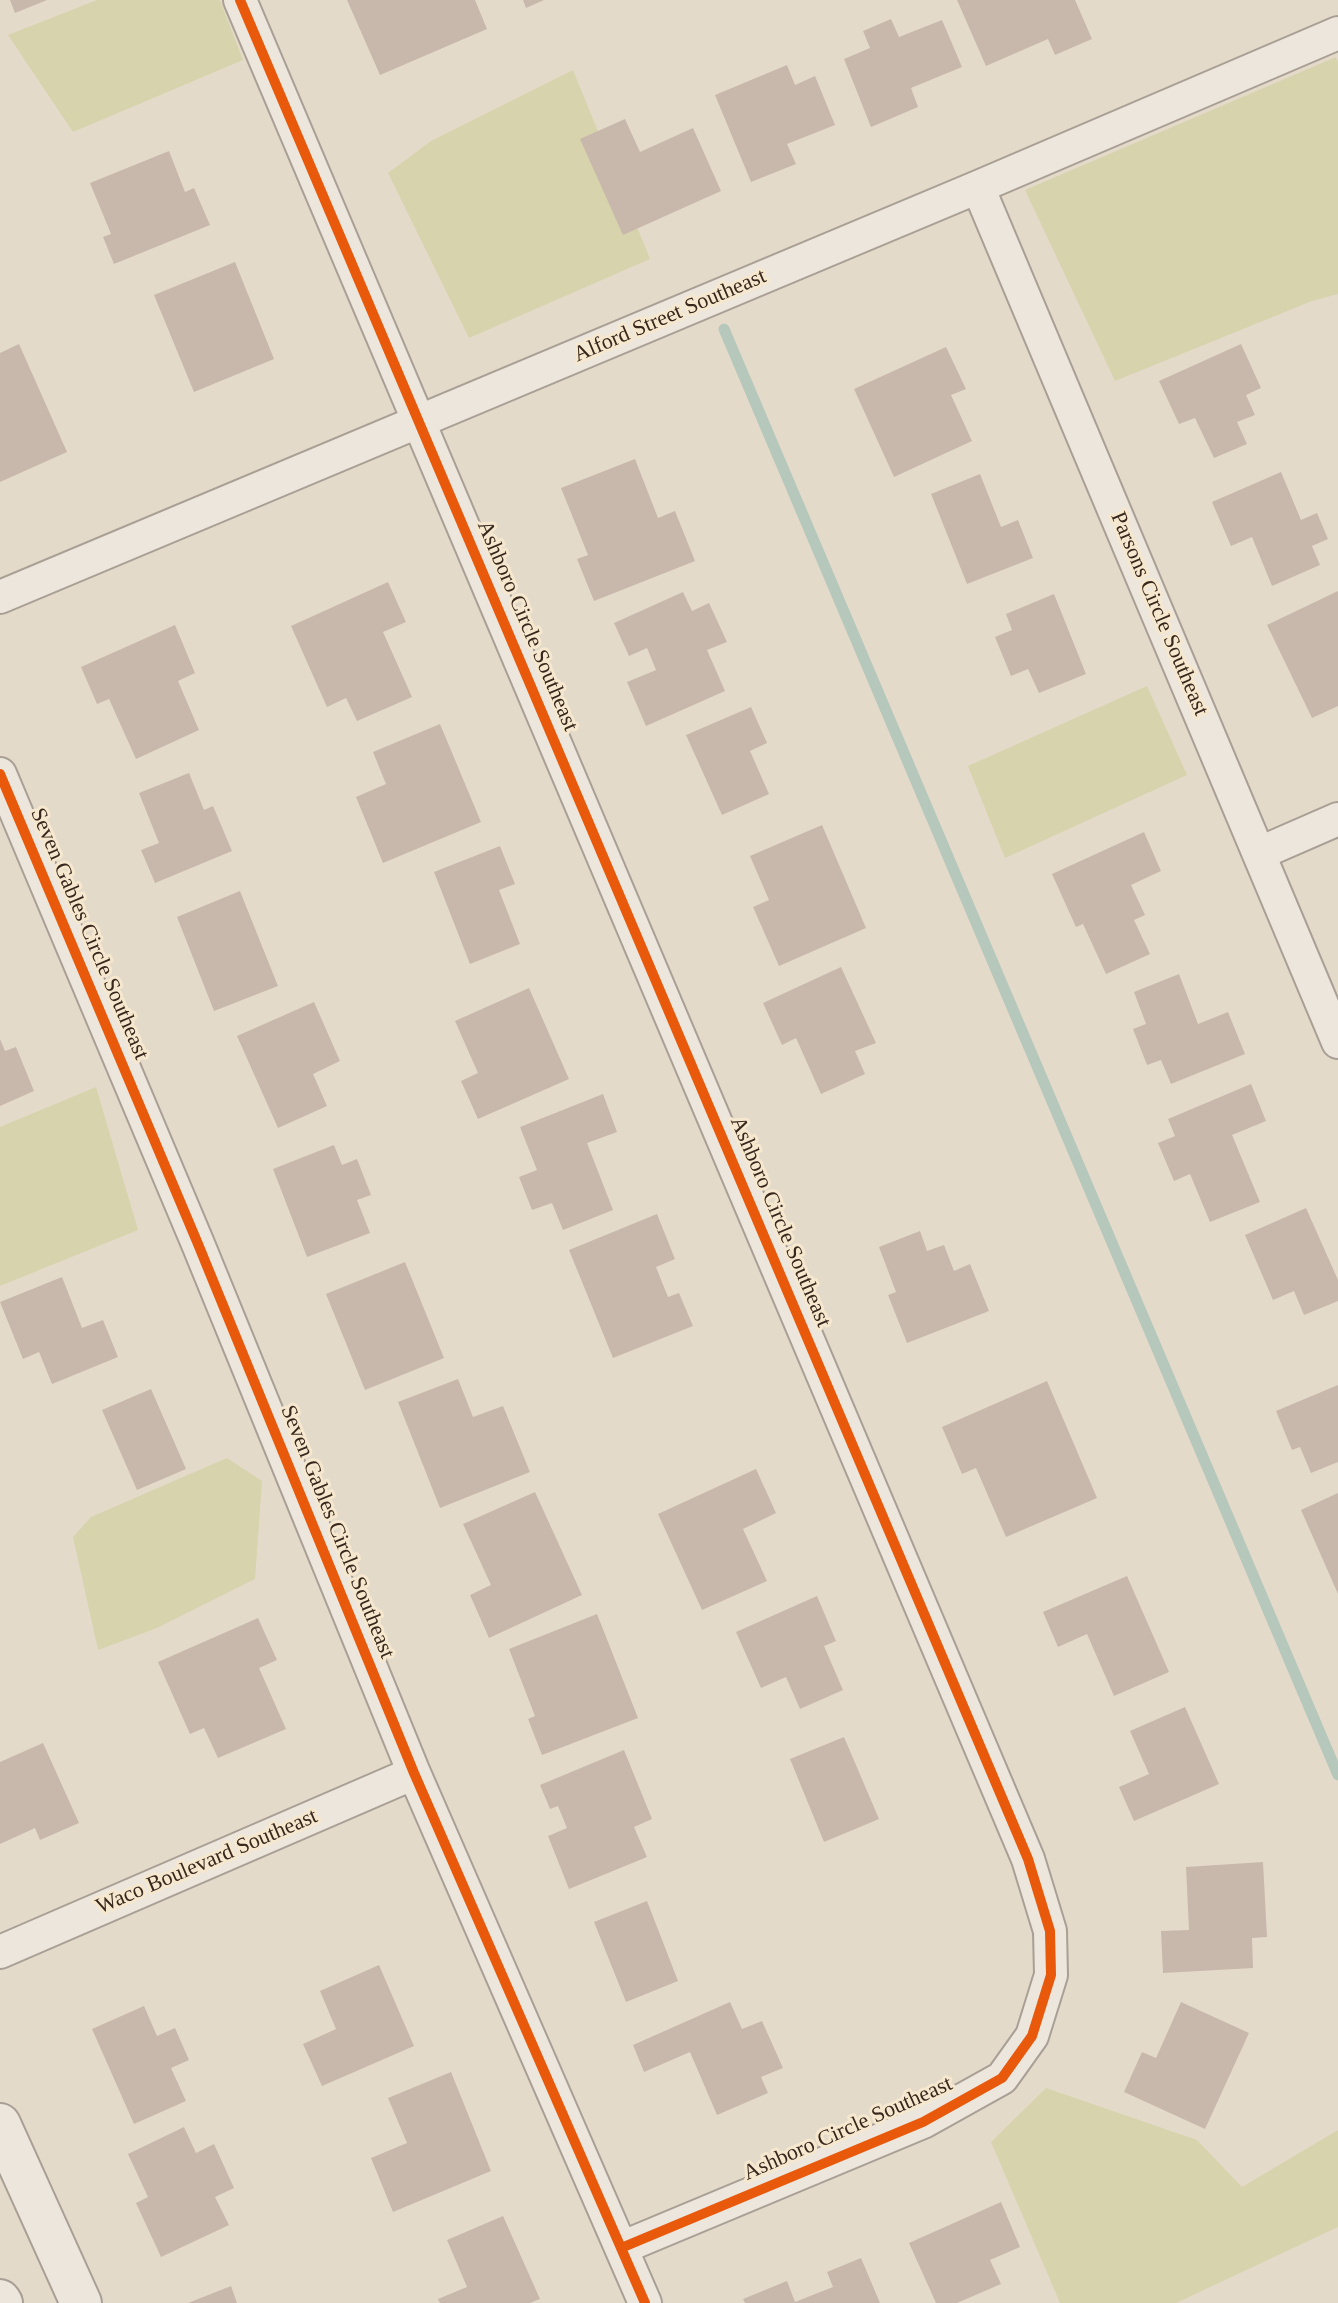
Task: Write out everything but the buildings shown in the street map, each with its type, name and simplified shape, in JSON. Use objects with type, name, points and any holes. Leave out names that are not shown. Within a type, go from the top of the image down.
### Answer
[{"type":"street","name":"Ashboro Circle Southeast","points":[[240,0],[1028,1859],[1050,1931],[1051,1975],[1032,2036],[1002,2078],[923,2122],[621,2248]]},
{"type":"street","name":"Alford Street Southeast","points":[[0,597],[1338,33]]},
{"type":"street","name":"Parsons Circle Southeast","points":[[978,187],[1338,1042]]},
{"type":"street","name":"Seven Gables Circle Southeast","points":[[0,774],[198,1244],[414,1773],[645,2303]]},
{"type":"street","points":[[1260,853],[1338,819]]},
{"type":"street","name":"Waco Boulevard Southeast","points":[[0,1952],[414,1773]]},
{"type":"street","points":[[0,2124],[81,2303]]},
{"type":"shaded area","points":[[97,0],[220,0],[243,60],[73,132],[8,35]]},
{"type":"shaded area","points":[[1336,57],[1338,294],[1312,301],[1115,381],[1025,190]]},
{"type":"shaded area","points":[[573,70],[650,259],[469,338],[388,173],[431,141]]},
{"type":"shaded area","points":[[1147,686],[1187,775],[1005,858],[968,766]]},
{"type":"shaded area","points":[[96,1087],[138,1230],[0,1286],[0,1127]]},
{"type":"shaded area","points":[[227,1458],[262,1481],[255,1579],[157,1628],[98,1650],[73,1537],[91,1517]]},
{"type":"shaded area","points":[[1046,2088],[1197,2140],[1242,2187],[1338,2130],[1338,2227],[1176,2303],[1060,2303],[991,2142]]},
{"type":"waterway","points":[[724,329],[1338,1775]]},
{"type":"cycle path","points":[[240,0],[1028,1859],[1050,1931],[1051,1975],[1032,2036],[1002,2078],[923,2122],[621,2248]]},
{"type":"cycle path","points":[[0,774],[198,1244],[414,1773],[645,2303]]}]
